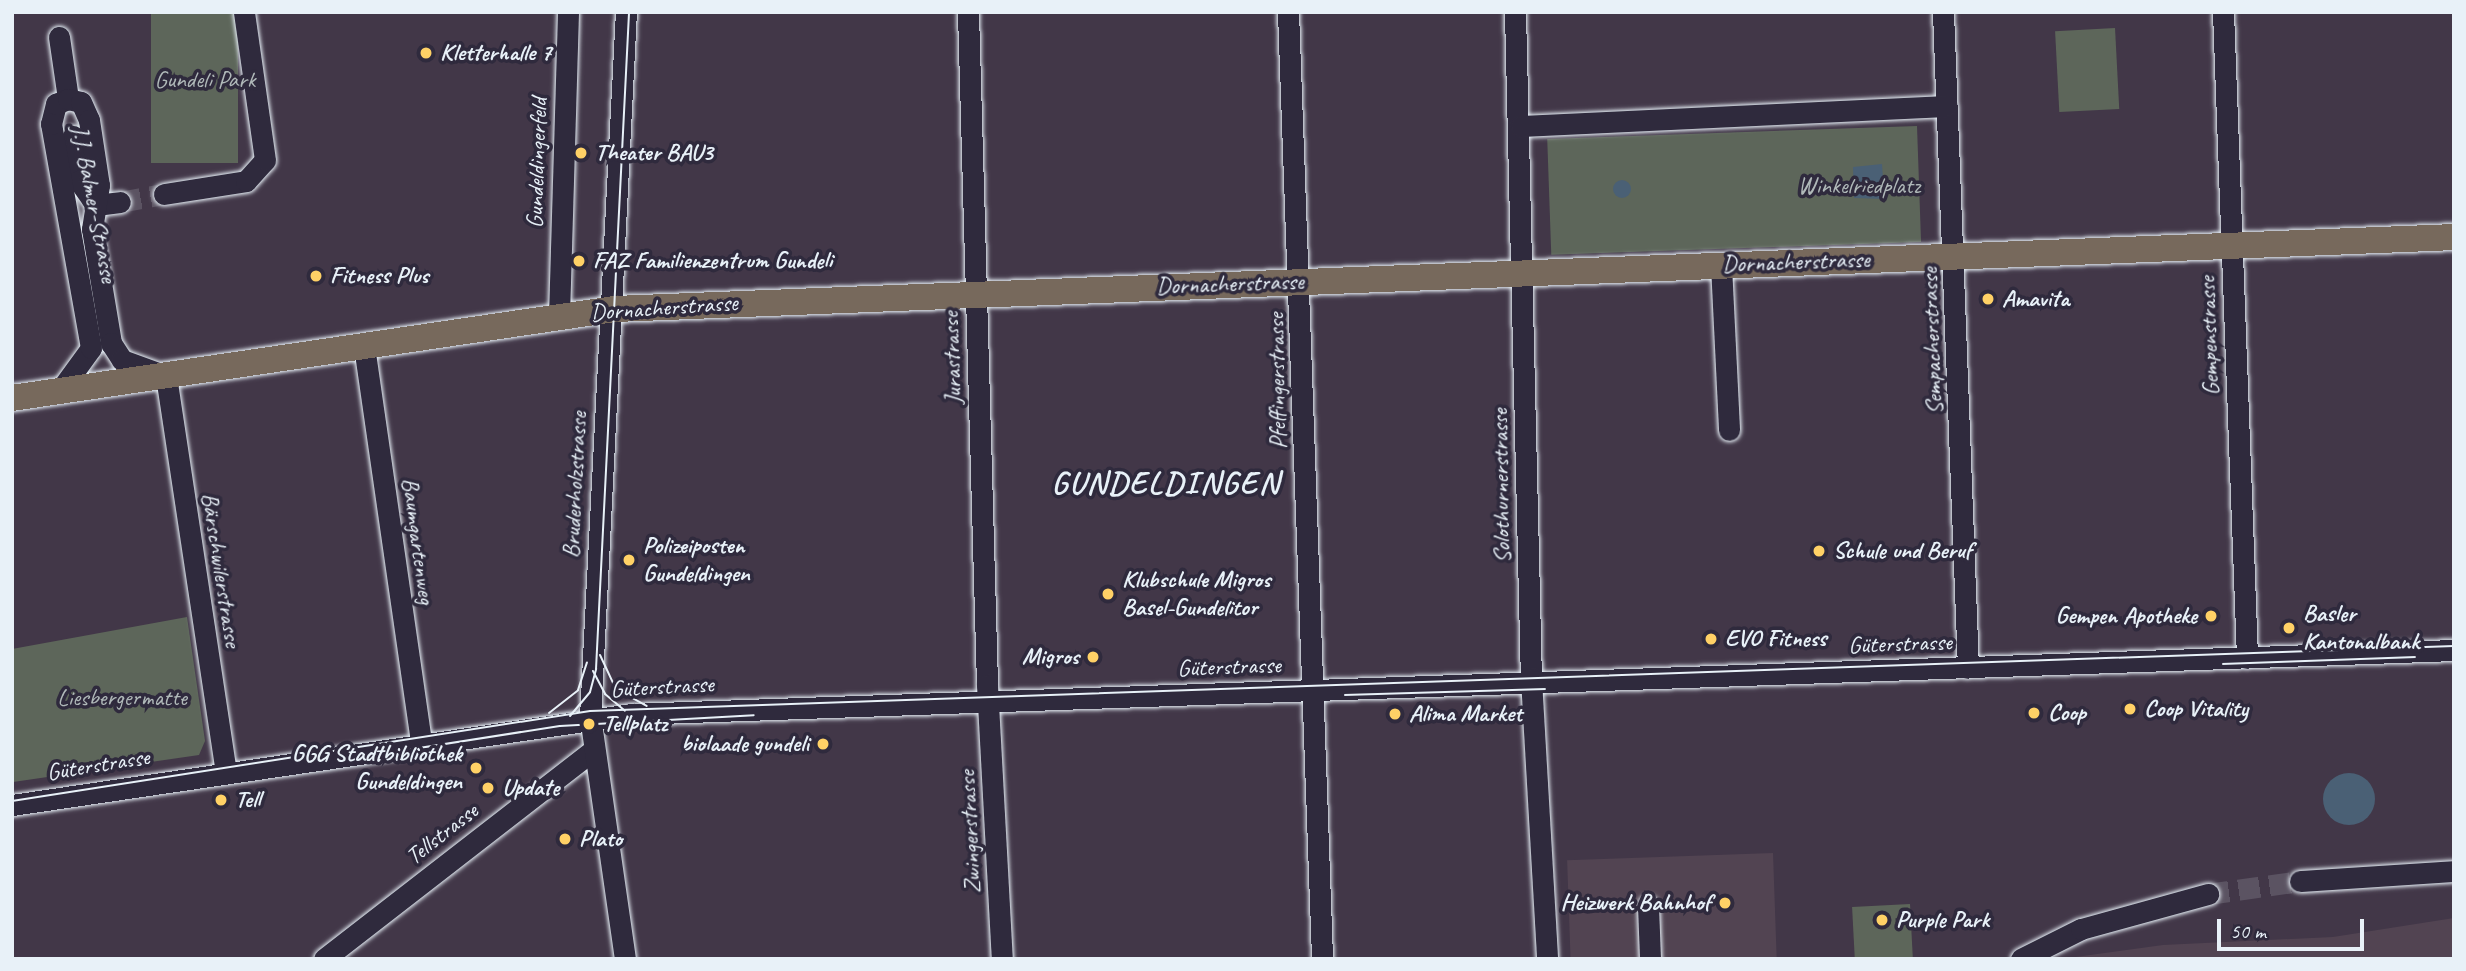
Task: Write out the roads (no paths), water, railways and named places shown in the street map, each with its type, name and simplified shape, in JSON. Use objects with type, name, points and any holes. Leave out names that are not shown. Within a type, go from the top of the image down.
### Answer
[{"type":"main road","name":"Dornacherstrasse","points":[[12,398],[612,309],[2454,237]]},
{"type":"street","points":[[164,194],[246,181],[265,160],[244,12]]},
{"type":"street","name":"Gundeldingerfeld","points":[[559,316],[568,12]]},
{"type":"street","name":"Bruderholzstrasse","points":[[625,959],[592,751],[590,717],[626,12]]},
{"type":"street","name":"Jurastrasse","points":[[968,12],[988,702]]},
{"type":"street","name":"Pfeffingerstrasse","points":[[1287,12],[1301,282],[1308,690],[1322,959]]},
{"type":"street","name":"Solothurnerstrasse","points":[[1515,12],[1521,126],[1532,684],[1547,959]]},
{"type":"street","name":"Sempacherstrasse","points":[[1944,12],[1956,256],[1968,668]]},
{"type":"street","name":"Gempenstrasse","points":[[2223,12],[2247,658]]},
{"type":"street","points":[[58,37],[68,99]]},
{"type":"street","name":"J.J. Balmer-Strasse","points":[[60,392],[91,348],[51,124],[56,104],[68,99],[81,102],[89,120],[96,205],[92,229],[111,344],[121,360],[166,376]]},
{"type":"street","points":[[1521,126],[1947,106]]},
{"type":"street","points":[[74,136],[79,181],[96,205],[120,202]]},
{"type":"street","points":[[1721,265],[1729,430]]},
{"type":"street","name":"Baumgartenweg","points":[[364,346],[421,743]]},
{"type":"street","name":"Bärschwilerstrasse","points":[[166,376],[226,772]]},
{"type":"street","name":"Güterstrasse","points":[[12,805],[590,717],[2454,650]]},
{"type":"street","name":"Zwingerstrasse","points":[[988,702],[1002,959]]},
{"type":"street","name":"Tellstrasse","points":[[324,959],[592,751]]},
{"type":"street","points":[[2300,881],[2454,871]]},
{"type":"street","points":[[2021,959],[2081,929],[2208,894]]},
{"type":"street","points":[[1648,906],[1650,959]]},
{"type":"water","points":[[1882,164],[1883,178],[1874,187],[1884,199],[1854,198],[1853,167]]},
{"type":"water","points":[[1622,180],[1628,183],[1631,189],[1628,195],[1622,198],[1616,195],[1613,189],[1616,183]]},
{"type":"water","points":[[2349,773],[2359,775],[2367,781],[2373,789],[2373,809],[2367,817],[2359,823],[2349,825],[2339,823],[2331,817],[2325,809],[2323,799],[2325,789],[2331,781],[2339,775]]},
{"type":"tunnel","points":[[120,202],[164,194]]},
{"type":"tunnel","points":[[2208,894],[2300,881]]},
{"type":"tram line","points":[[570,716],[590,692],[596,669],[629,12]]},
{"type":"tram line","points":[[12,801],[590,711],[2454,646]]},
{"type":"tram line","points":[[600,655],[616,689],[647,706]]},
{"type":"tram line","points":[[2223,664],[2415,657]]},
{"type":"tram line","points":[[549,713],[578,690],[587,662]]},
{"type":"tram line","points":[[593,671],[605,694],[625,711]]},
{"type":"tram line","points":[[1345,695],[1545,689]]},
{"type":"tram line","points":[[368,756],[560,726],[754,715]]},
{"type":"place","name":"Kletterhalle 7","points":[[426,53]]},
{"type":"place","name":"Theater BAU3","points":[[581,153]]},
{"type":"place","name":"FAZ Familienzentrum Gundeli","points":[[579,261]]},
{"type":"place","name":"Fitness Plus","points":[[316,276]]},
{"type":"place","name":"Amavita","points":[[1988,299]]},
{"type":"place","name":"Schule und Beruf","points":[[1819,551]]},
{"type":"place","name":"Polizeiposten Gundeldingen","points":[[629,560]]},
{"type":"place","name":"Klubschule Migros Basel-Gundelitor","points":[[1108,594]]},
{"type":"place","name":"Gempen Apotheke","points":[[2211,616]]},
{"type":"place","name":"Basler Kantonalbank","points":[[2289,628]]},
{"type":"place","name":"EVO Fitness","points":[[1711,639]]},
{"type":"place","name":"Migros","points":[[1093,657]]},
{"type":"place","name":"Coop Vitality","points":[[2130,709]]},
{"type":"place","name":"Coop","points":[[2034,713]]},
{"type":"place","name":"Alima Market","points":[[1395,714]]},
{"type":"place","name":"Tellplatz","points":[[589,724]]},
{"type":"place","name":"biolaade gundeli","points":[[823,744]]},
{"type":"place","name":"GGG Stadtbibliothek Gundeldingen","points":[[476,768]]},
{"type":"place","name":"Update","points":[[488,788]]},
{"type":"place","name":"Tell","points":[[221,800]]},
{"type":"place","name":"Plato","points":[[565,839]]},
{"type":"place","name":"Heizwerk Bahnhof","points":[[1725,903]]},
{"type":"place","name":"Purple Park","points":[[1882,920]]},
{"type":"district","name":"GUNDELDINGEN","points":[[1166,483]]},
{"type":"park label","name":"Gundeli Park","points":[[205,80]]},
{"type":"park label","name":"Winkelriedplatz","points":[[1859,186]]},
{"type":"park label","name":"Liesbergermatte","points":[[122,698]]}]
